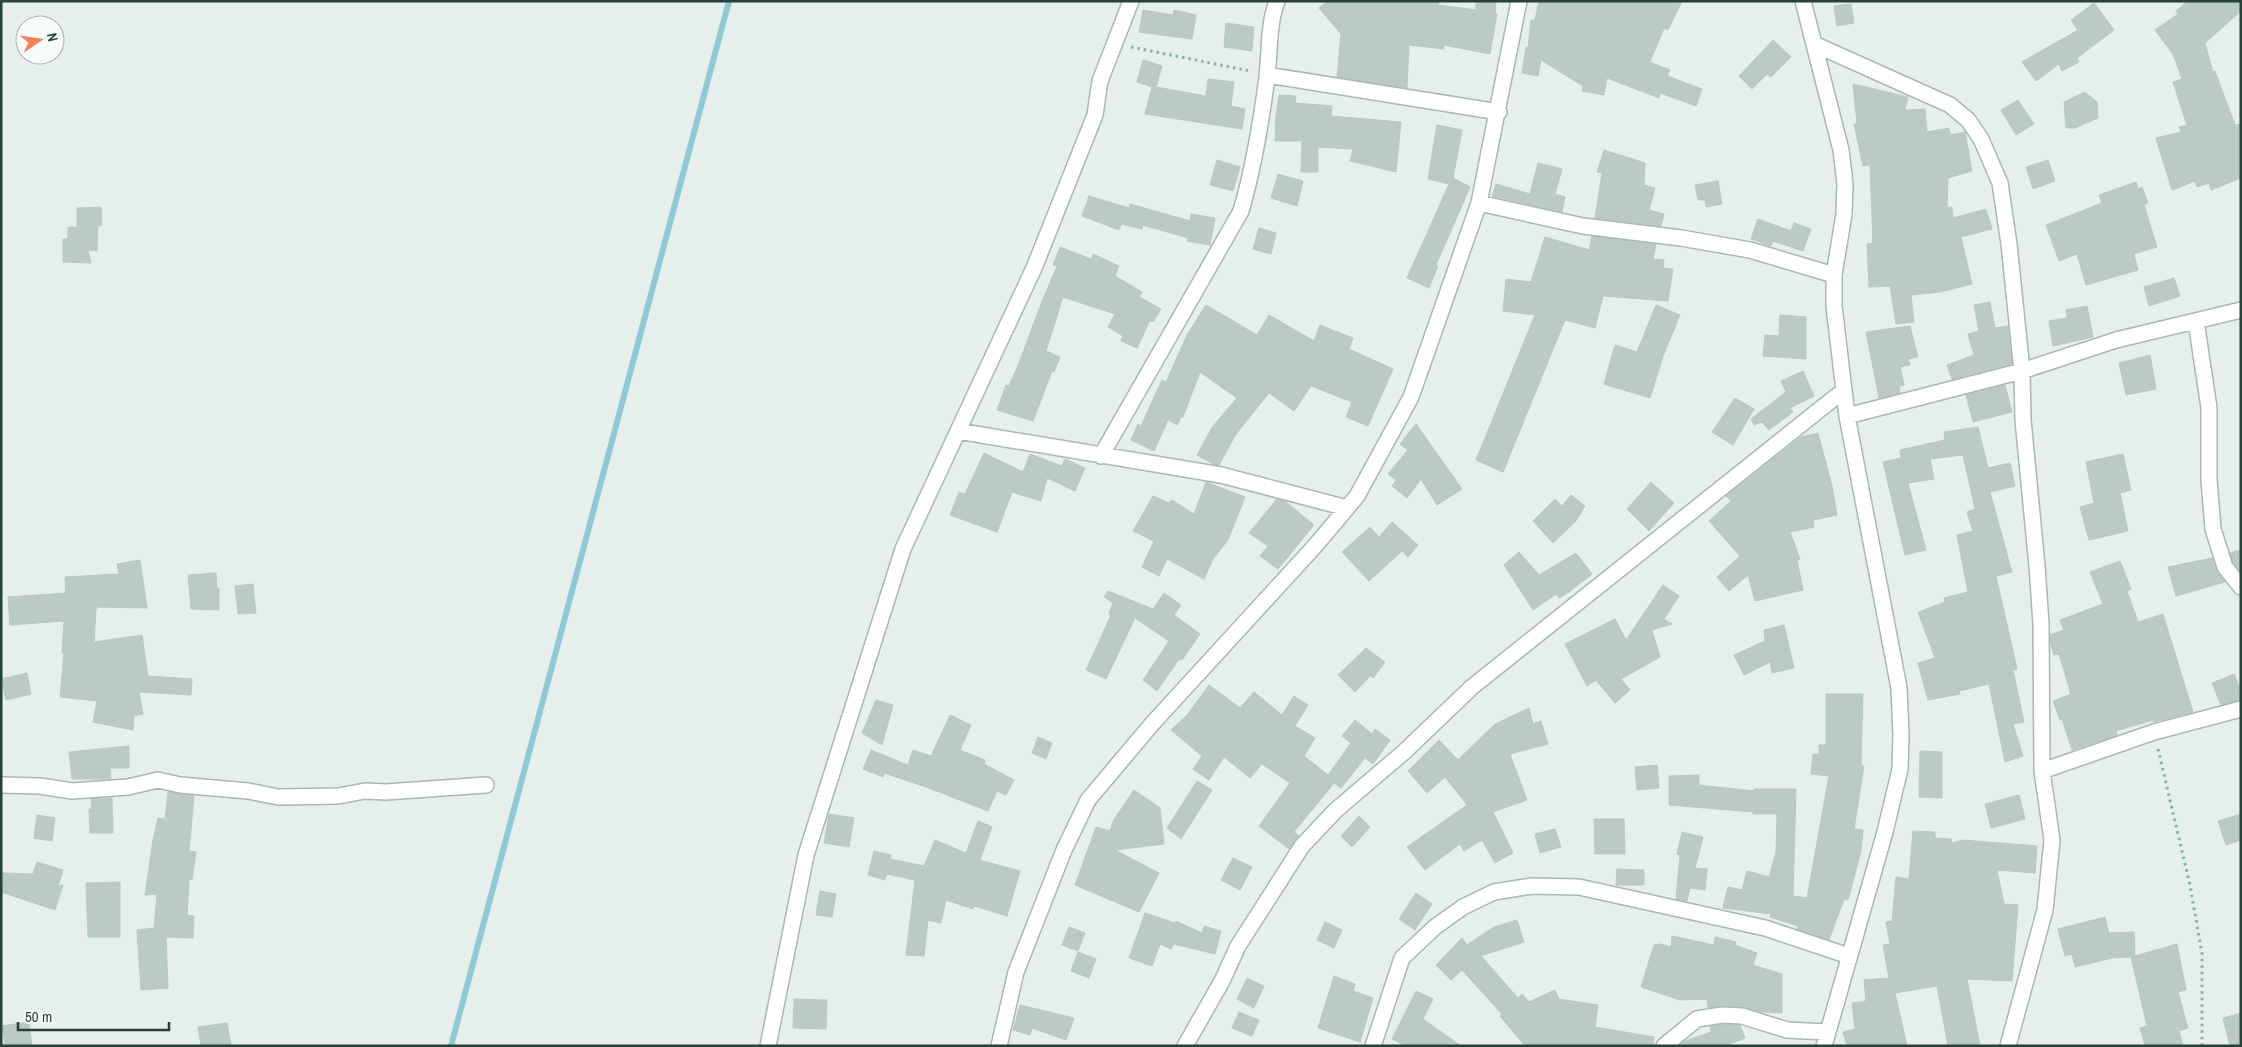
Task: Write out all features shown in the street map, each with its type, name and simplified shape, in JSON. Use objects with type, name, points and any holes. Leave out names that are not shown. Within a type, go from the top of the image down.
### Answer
[{"type":"street","points":[[768,1046],[806,855],[903,549],[1041,250],[1095,115],[1100,81],[1131,1]]},
{"type":"street","points":[[1101,456],[1241,212],[1254,166],[1267,75],[1272,15],[1277,1]]},
{"type":"street","points":[[999,1046],[1016,972],[1064,850],[1088,800],[1152,724],[1315,546],[1357,496],[1411,397],[1479,203],[1499,112],[1519,1]]},
{"type":"street","points":[[1664,1046],[1697,1019],[1722,1015],[1742,1016],[1787,1030],[1826,1039],[1886,832],[1900,769],[1899,688],[1847,416],[1834,306],[1834,275],[1844,214],[1845,184],[1841,150],[1803,1]]},
{"type":"street","points":[[1814,44],[1950,105],[1968,120],[1982,139],[2000,183],[2009,244],[2022,371],[2024,420],[2041,624],[2042,772],[2052,840],[2044,910],[2008,1046]]},
{"type":"street","points":[[1267,75],[1499,112]]},
{"type":"street","points":[[1479,203],[1583,226],[1681,238],[1750,250],[1834,275]]},
{"type":"street","points":[[1847,416],[2022,371],[2116,340],[2241,310]]},
{"type":"street","points":[[2196,321],[2209,408],[2209,480],[2213,529],[2225,567],[2241,587]]},
{"type":"street","points":[[1185,1046],[1222,981],[1238,946],[1302,846],[1336,810],[1404,752],[1472,688],[1843,391]]},
{"type":"street","points":[[958,431],[1221,475],[1347,508]]},
{"type":"street","points":[[2042,772],[2154,732],[2241,710]]},
{"type":"street","points":[[1,785],[40,786],[72,791],[128,787],[158,780],[248,791],[278,797],[338,796],[365,791],[386,792],[486,785]]},
{"type":"street","points":[[1373,1046],[1402,958],[1435,927],[1463,907],[1494,892],[1532,886],[1578,887],[1765,928],[1849,956]]},
{"type":"path","points":[[1114,44],[1267,75]]},
{"type":"path","points":[[2154,732],[2190,885],[2202,954],[2202,1046]]},
{"type":"building","points":[[1327,1],[1439,1],[1438,5],[1476,10],[1476,1],[1496,1],[1495,13],[1497,14],[1490,54],[1444,45],[1444,49],[1409,45],[1407,88],[1337,77],[1341,34],[1319,8]]},
{"type":"building","points":[[1539,1],[1682,1],[1668,30],[1664,28],[1650,62],[1670,70],[1667,76],[1702,89],[1696,106],[1660,93],[1659,98],[1607,78],[1604,95],[1582,91],[1583,86],[1541,60],[1538,76],[1522,73],[1526,47],[1528,48],[1531,20],[1535,20]]},
{"type":"building","points":[[2188,1],[2241,1],[2241,11],[2205,43],[2213,72],[2215,71],[2235,125],[2241,124],[2241,178],[2211,190],[2209,183],[2197,187],[2195,181],[2172,190],[2156,138],[2181,132],[2179,127],[2187,125],[2173,82],[2182,79],[2173,54],[2155,30],[2178,14],[2176,11]]},
{"type":"building","points":[[2094,3],[2114,30],[2077,58],[2079,62],[2062,71],[2059,64],[2036,81],[2022,62],[2078,30],[2071,20]]},
{"type":"building","points":[[1851,4],[1854,23],[1837,26],[1834,6]]},
{"type":"building","points":[[1143,10],[1173,15],[1174,10],[1196,15],[1192,39],[1139,32]]},
{"type":"building","points":[[1226,23],[1254,27],[1252,51],[1224,47]]},
{"type":"building","points":[[1773,40],[1791,57],[1771,77],[1767,74],[1752,89],[1739,76]]},
{"type":"building","points":[[1143,60],[1162,66],[1156,87],[1206,96],[1208,79],[1234,82],[1231,106],[1245,109],[1242,129],[1145,114],[1152,87],[1137,82]]},
{"type":"building","points":[[1853,84],[1908,97],[1905,110],[1925,109],[1927,132],[1949,128],[1951,135],[1965,132],[1972,171],[1948,178],[1947,208],[1952,207],[1953,218],[1986,209],[1992,229],[1961,237],[1972,284],[1940,292],[1911,295],[1914,322],[1896,324],[1890,286],[1869,287],[1867,244],[1873,243],[1870,165],[1863,166],[1854,124],[1857,124]]},
{"type":"building","points":[[2085,92],[2097,102],[2098,118],[2075,128],[2066,128],[2064,102]]},
{"type":"building","points":[[1279,95],[1296,96],[1295,103],[1332,106],[1331,116],[1401,122],[1396,172],[1350,161],[1353,149],[1318,147],[1318,172],[1301,172],[1302,141],[1275,141]]},
{"type":"building","points":[[2018,100],[2034,124],[2016,135],[2001,110]]},
{"type":"building","points":[[1437,125],[1462,130],[1453,178],[1470,187],[1436,265],[1438,266],[1429,288],[1407,278],[1449,184],[1428,179]]},
{"type":"building","points":[[1604,150],[1645,163],[1644,185],[1655,188],[1649,210],[1664,214],[1661,226],[1595,218],[1602,173],[1597,172]]},
{"type":"building","points":[[1217,160],[1240,167],[1233,191],[1210,185]]},
{"type":"building","points":[[2048,160],[2055,181],[2033,189],[2026,167]]},
{"type":"building","points":[[1538,163],[1562,169],[1555,194],[1565,197],[1562,212],[1492,196],[1496,184],[1530,194]]},
{"type":"building","points":[[1278,174],[1303,181],[1297,206],[1271,198]]},
{"type":"building","points":[[1718,181],[1722,204],[1706,207],[1705,200],[1698,200],[1695,185]]},
{"type":"building","points":[[2136,182],[2138,189],[2142,187],[2148,203],[2144,205],[2157,247],[2134,254],[2138,270],[2086,285],[2077,254],[2059,261],[2046,225],[2102,203],[2099,195]]},
{"type":"building","points":[[1089,196],[1129,208],[1130,204],[1190,221],[1191,214],[1215,218],[1210,245],[1187,241],[1188,238],[1143,225],[1142,229],[1121,224],[1119,230],[1082,216]]},
{"type":"building","points":[[101,207],[102,225],[98,226],[97,251],[88,250],[91,263],[63,262],[63,239],[68,239],[68,227],[77,227],[77,208]]},
{"type":"building","points":[[1758,219],[1791,231],[1794,223],[1811,229],[1803,251],[1773,241],[1771,246],[1751,239]]},
{"type":"building","points":[[1259,228],[1276,233],[1271,254],[1253,249]]},
{"type":"building","points":[[1592,236],[1656,244],[1653,259],[1664,260],[1663,268],[1673,269],[1668,301],[1603,296],[1595,328],[1565,320],[1503,472],[1476,460],[1535,315],[1503,311],[1506,279],[1531,282],[1545,237],[1589,250]]},
{"type":"building","points":[[1060,247],[1091,259],[1093,254],[1119,266],[1115,276],[1142,292],[1139,297],[1161,309],[1153,322],[1150,320],[1137,348],[1121,341],[1123,336],[1108,327],[1115,314],[1063,297],[1046,351],[1060,357],[1054,372],[1052,371],[1033,421],[997,410],[1006,385],[1009,386],[1019,363],[1057,266],[1053,265]]},
{"type":"building","points":[[2174,278],[2180,296],[2149,306],[2144,287]]},
{"type":"building","points":[[1990,302],[1995,328],[2008,326],[2012,364],[1952,379],[1947,365],[1974,355],[1968,334],[1979,331],[1974,305]]},
{"type":"building","points":[[1206,305],[1257,335],[1269,315],[1314,341],[1320,325],[1353,338],[1349,349],[1393,369],[1368,426],[1346,417],[1352,402],[1311,386],[1294,411],[1269,393],[1236,434],[1219,465],[1213,464],[1197,455],[1213,426],[1237,398],[1200,372],[1183,417],[1177,425],[1168,420],[1154,451],[1131,440],[1138,424],[1141,426],[1162,380],[1166,382],[1187,335]]},
{"type":"building","points":[[1656,305],[1680,315],[1663,356],[1650,398],[1604,384],[1615,345],[1637,352]]},
{"type":"building","points":[[2087,306],[2093,337],[2053,346],[2049,321],[2067,318],[2066,310]]},
{"type":"building","points":[[1780,315],[1806,317],[1806,359],[1763,356],[1765,335],[1779,336]]},
{"type":"building","points":[[1910,326],[1918,357],[1908,359],[1910,365],[1900,367],[1904,385],[1899,386],[1900,393],[1879,398],[1866,332]]},
{"type":"building","points":[[2150,355],[2156,389],[2126,395],[2119,363]]},
{"type":"building","points":[[1803,371],[1814,396],[1790,408],[1793,412],[1769,430],[1762,422],[1754,425],[1751,419],[1786,392],[1781,381]]},
{"type":"building","points":[[2005,385],[2012,412],[1973,422],[1966,395]]},
{"type":"building","points":[[1735,398],[1754,409],[1733,445],[1712,432]]},
{"type":"building","points":[[1416,424],[1462,489],[1437,505],[1421,479],[1407,498],[1392,486],[1396,480],[1388,474],[1408,450],[1400,444]]},
{"type":"building","points":[[1978,427],[1988,468],[2010,463],[2015,486],[1990,492],[2012,572],[1996,576],[2017,669],[2013,670],[2024,722],[2013,724],[2023,756],[2005,762],[1989,684],[1959,691],[1960,694],[1928,700],[1918,663],[1935,658],[1918,612],[1945,602],[1944,598],[1968,592],[1957,535],[1973,531],[1967,512],[1975,509],[1963,455],[1930,459],[1934,479],[1908,483],[1926,550],[1905,555],[1883,462],[1901,458],[1900,450],[1945,440],[1944,432]]},
{"type":"building","points":[[1818,433],[1832,486],[1837,515],[1813,520],[1814,527],[1790,532],[1800,559],[1797,560],[1803,590],[1755,601],[1748,575],[1729,591],[1717,577],[1740,556],[1709,521],[1731,501],[1726,496],[1801,437]]},
{"type":"building","points":[[984,453],[1023,472],[1030,454],[1062,466],[1065,459],[1085,468],[1075,491],[1047,478],[1041,501],[1012,492],[997,532],[950,515],[959,492],[965,494]]},
{"type":"building","points":[[2123,454],[2131,490],[2120,493],[2128,531],[2089,540],[2080,507],[2094,503],[2086,462]]},
{"type":"building","points":[[1206,482],[1245,497],[1228,540],[1213,559],[1204,579],[1167,559],[1159,576],[1142,567],[1154,541],[1133,531],[1153,496],[1169,503],[1172,500],[1194,514]]},
{"type":"building","points":[[1651,482],[1674,503],[1649,531],[1627,509]]},
{"type":"building","points":[[1571,495],[1585,506],[1576,521],[1553,543],[1533,521],[1555,499],[1562,506]]},
{"type":"building","points":[[1277,499],[1285,501],[1314,525],[1278,569],[1260,556],[1268,546],[1249,533]]},
{"type":"building","points":[[1392,522],[1418,545],[1408,557],[1402,551],[1369,581],[1342,552],[1370,527],[1379,537]]},
{"type":"building","points":[[2241,550],[2241,572],[2233,563],[2230,553]]},
{"type":"building","points":[[1519,552],[1539,575],[1576,553],[1592,574],[1569,592],[1559,598],[1556,594],[1533,610],[1504,565]]},
{"type":"building","points":[[2212,558],[2216,570],[2225,582],[2176,596],[2168,567]]},
{"type":"building","points":[[140,560],[147,608],[99,607],[96,609],[94,642],[142,635],[148,676],[192,679],[191,695],[139,692],[143,714],[134,716],[133,730],[93,722],[97,701],[60,697],[64,653],[62,653],[64,621],[10,625],[8,597],[66,593],[65,577],[119,574],[117,564]]},
{"type":"building","points":[[2120,561],[2131,589],[2127,591],[2138,622],[2163,614],[2193,712],[2153,722],[2153,720],[2116,731],[2117,735],[2072,750],[2062,719],[2060,720],[2053,701],[2071,694],[2059,654],[2054,655],[2050,635],[2064,630],[2060,620],[2103,604],[2090,572]]},
{"type":"building","points":[[216,573],[217,588],[219,588],[219,610],[191,609],[188,575]]},
{"type":"building","points":[[253,584],[256,613],[238,614],[235,586]]},
{"type":"building","points":[[1663,585],[1679,596],[1664,619],[1672,624],[1652,630],[1660,657],[1621,679],[1630,690],[1615,703],[1596,680],[1587,686],[1565,644],[1615,619],[1626,640]]},
{"type":"building","points":[[1108,591],[1153,609],[1164,593],[1181,605],[1174,615],[1200,634],[1182,660],[1179,659],[1157,691],[1143,680],[1169,641],[1135,618],[1106,679],[1086,670],[1111,615],[1109,614],[1113,603],[1104,597]]},
{"type":"building","points":[[1784,625],[1794,668],[1772,673],[1770,662],[1744,675],[1734,655],[1765,641],[1764,630]]},
{"type":"building","points":[[1366,648],[1385,662],[1373,678],[1370,676],[1355,692],[1338,675]]},
{"type":"building","points":[[27,673],[31,694],[6,700],[1,679]]},
{"type":"building","points":[[2234,674],[2241,691],[2241,699],[2221,705],[2212,683]]},
{"type":"building","points":[[1209,685],[1240,708],[1254,692],[1282,715],[1294,696],[1308,705],[1295,726],[1315,738],[1304,756],[1328,775],[1351,743],[1342,736],[1355,720],[1372,734],[1375,729],[1390,740],[1373,764],[1365,758],[1341,788],[1334,783],[1294,832],[1299,836],[1289,849],[1259,826],[1290,783],[1262,764],[1250,778],[1224,757],[1209,780],[1193,769],[1202,756],[1171,730],[1187,715]]},
{"type":"building","points":[[1826,694],[1863,694],[1861,765],[1864,766],[1854,829],[1863,830],[1861,851],[1848,900],[1844,899],[1829,940],[1797,929],[1798,926],[1770,917],[1771,914],[1723,908],[1728,887],[1742,890],[1747,871],[1769,877],[1776,852],[1777,814],[1753,814],[1753,812],[1669,805],[1669,776],[1699,775],[1699,785],[1754,791],[1754,789],[1796,789],[1793,896],[1807,898],[1829,776],[1811,774],[1813,754],[1819,754],[1819,745],[1826,745]]},
{"type":"building","points":[[876,700],[893,705],[882,745],[862,733]]},
{"type":"building","points":[[1529,708],[1533,724],[1541,721],[1548,744],[1510,754],[1527,800],[1493,812],[1513,853],[1495,863],[1482,840],[1464,851],[1460,844],[1425,870],[1407,847],[1467,805],[1445,777],[1427,793],[1408,771],[1439,740],[1458,760],[1495,724]]},
{"type":"building","points":[[950,715],[971,725],[960,750],[985,760],[984,764],[1014,780],[1006,795],[997,791],[988,811],[926,787],[884,773],[883,777],[863,769],[871,750],[908,765],[913,750],[931,756]]},
{"type":"building","points":[[1038,737],[1052,743],[1046,759],[1032,753]]},
{"type":"building","points":[[129,746],[129,768],[110,768],[111,779],[72,779],[69,752]]},
{"type":"building","points":[[1920,751],[1942,752],[1942,798],[1919,797]]},
{"type":"building","points":[[1657,765],[1659,788],[1637,790],[1635,767]]},
{"type":"building","points":[[1197,781],[1212,790],[1181,839],[1167,828]]},
{"type":"building","points":[[1134,790],[1160,808],[1164,844],[1115,850],[1159,873],[1139,912],[1075,885],[1096,827],[1110,831],[1113,821]]},
{"type":"building","points":[[168,792],[194,796],[189,851],[196,852],[192,880],[189,879],[187,915],[194,916],[193,938],[166,937],[168,988],[141,990],[137,930],[154,928],[157,894],[145,895],[153,840],[158,818],[165,819]]},
{"type":"building","points":[[2019,795],[2025,819],[1991,828],[1985,804]]},
{"type":"building","points":[[112,798],[113,833],[90,833],[89,809],[92,809],[91,799]]},
{"type":"building","points":[[829,814],[854,818],[849,847],[824,843]]},
{"type":"building","points":[[2241,814],[2241,840],[2226,845],[2218,821]]},
{"type":"building","points":[[37,815],[55,818],[52,841],[34,838]]},
{"type":"building","points":[[1359,816],[1370,827],[1352,847],[1341,836]]},
{"type":"building","points":[[1594,819],[1624,819],[1625,854],[1595,854]]},
{"type":"building","points":[[978,821],[992,827],[980,860],[1020,871],[1007,916],[974,906],[973,909],[946,900],[941,923],[928,920],[924,956],[906,955],[915,880],[887,874],[885,880],[868,875],[874,851],[891,855],[890,859],[924,866],[935,840],[966,853]]},
{"type":"building","points":[[1555,829],[1561,847],[1540,853],[1535,834]]},
{"type":"building","points":[[1913,831],[1935,832],[1935,838],[1951,839],[1952,843],[1963,840],[2037,846],[2035,873],[1997,870],[2004,904],[2018,905],[2012,981],[1967,979],[1980,1046],[1948,1046],[1937,986],[1895,993],[1907,1046],[1847,1046],[1843,1032],[1855,1029],[1852,1003],[1866,1001],[1864,980],[1889,978],[1883,945],[1890,944],[1886,922],[1892,921],[1896,877],[1909,879]]},
{"type":"building","points":[[1682,832],[1703,837],[1695,868],[1707,869],[1705,890],[1690,888],[1687,901],[1676,899],[1680,855],[1677,854]]},
{"type":"building","points":[[1233,858],[1252,867],[1240,890],[1221,880]]},
{"type":"building","points":[[37,862],[63,870],[58,886],[63,885],[55,910],[1,892],[1,873],[33,874]]},
{"type":"building","points":[[1617,869],[1644,870],[1644,885],[1616,885]]},
{"type":"building","points":[[120,882],[120,937],[88,937],[86,883]]},
{"type":"building","points":[[820,891],[836,894],[832,917],[816,915]]},
{"type":"building","points":[[1416,893],[1432,904],[1415,930],[1399,919]]},
{"type":"building","points":[[1145,913],[1175,923],[1176,921],[1202,933],[1204,926],[1221,931],[1215,954],[1174,944],[1171,949],[1160,944],[1152,966],[1129,958]]},
{"type":"building","points":[[2105,917],[2109,933],[2134,932],[2135,956],[2177,944],[2186,990],[2178,992],[2188,1028],[2179,1031],[2183,1046],[2145,1046],[2140,1028],[2147,1026],[2131,957],[2112,958],[2075,967],[2072,954],[2065,956],[2058,929]]},
{"type":"building","points":[[1517,920],[1524,942],[1481,956],[1518,998],[1522,994],[1529,1002],[1555,990],[1559,999],[1598,1005],[1595,1027],[1654,1037],[1653,1046],[1525,1046],[1500,1016],[1502,1014],[1462,970],[1451,980],[1436,965],[1462,938],[1467,945],[1494,927]]},
{"type":"building","points":[[1325,922],[1342,930],[1334,948],[1317,940]]},
{"type":"building","points":[[1069,927],[1085,933],[1078,951],[1062,945]]},
{"type":"building","points":[[1672,936],[1714,945],[1715,937],[1736,942],[1735,945],[1757,953],[1753,965],[1782,974],[1782,1013],[1760,1012],[1742,1007],[1708,1008],[1707,999],[1680,1000],[1641,987],[1654,945],[1661,944],[1671,947]]},
{"type":"building","points":[[1078,952],[1096,959],[1089,978],[1071,971]]},
{"type":"building","points":[[1334,976],[1355,984],[1353,991],[1373,998],[1360,1042],[1318,1028]]},
{"type":"building","points":[[1247,978],[1264,986],[1254,1008],[1237,999]]},
{"type":"building","points":[[1416,991],[1433,999],[1423,1019],[1461,1046],[1406,1046],[1392,1039]]},
{"type":"building","points":[[794,999],[827,1000],[826,1029],[793,1028]]},
{"type":"building","points":[[1020,1005],[1074,1018],[1066,1040],[1032,1028],[1030,1035],[1013,1030]]},
{"type":"building","points":[[1239,1012],[1259,1020],[1252,1036],[1232,1028]]},
{"type":"building","points":[[2241,1013],[2241,1046],[2230,1046],[2223,1018]]},
{"type":"building","points":[[29,1022],[32,1046],[5,1046],[2,1026]]},
{"type":"building","points":[[227,1023],[231,1046],[201,1046],[198,1027]]},
{"type":"building","points":[[1723,1024],[1740,1025],[1745,1038],[1724,1046],[1679,1046],[1685,1041],[1711,1032],[1710,1026]]},
{"type":"waterway","points":[[451,1046],[729,1]]}]
